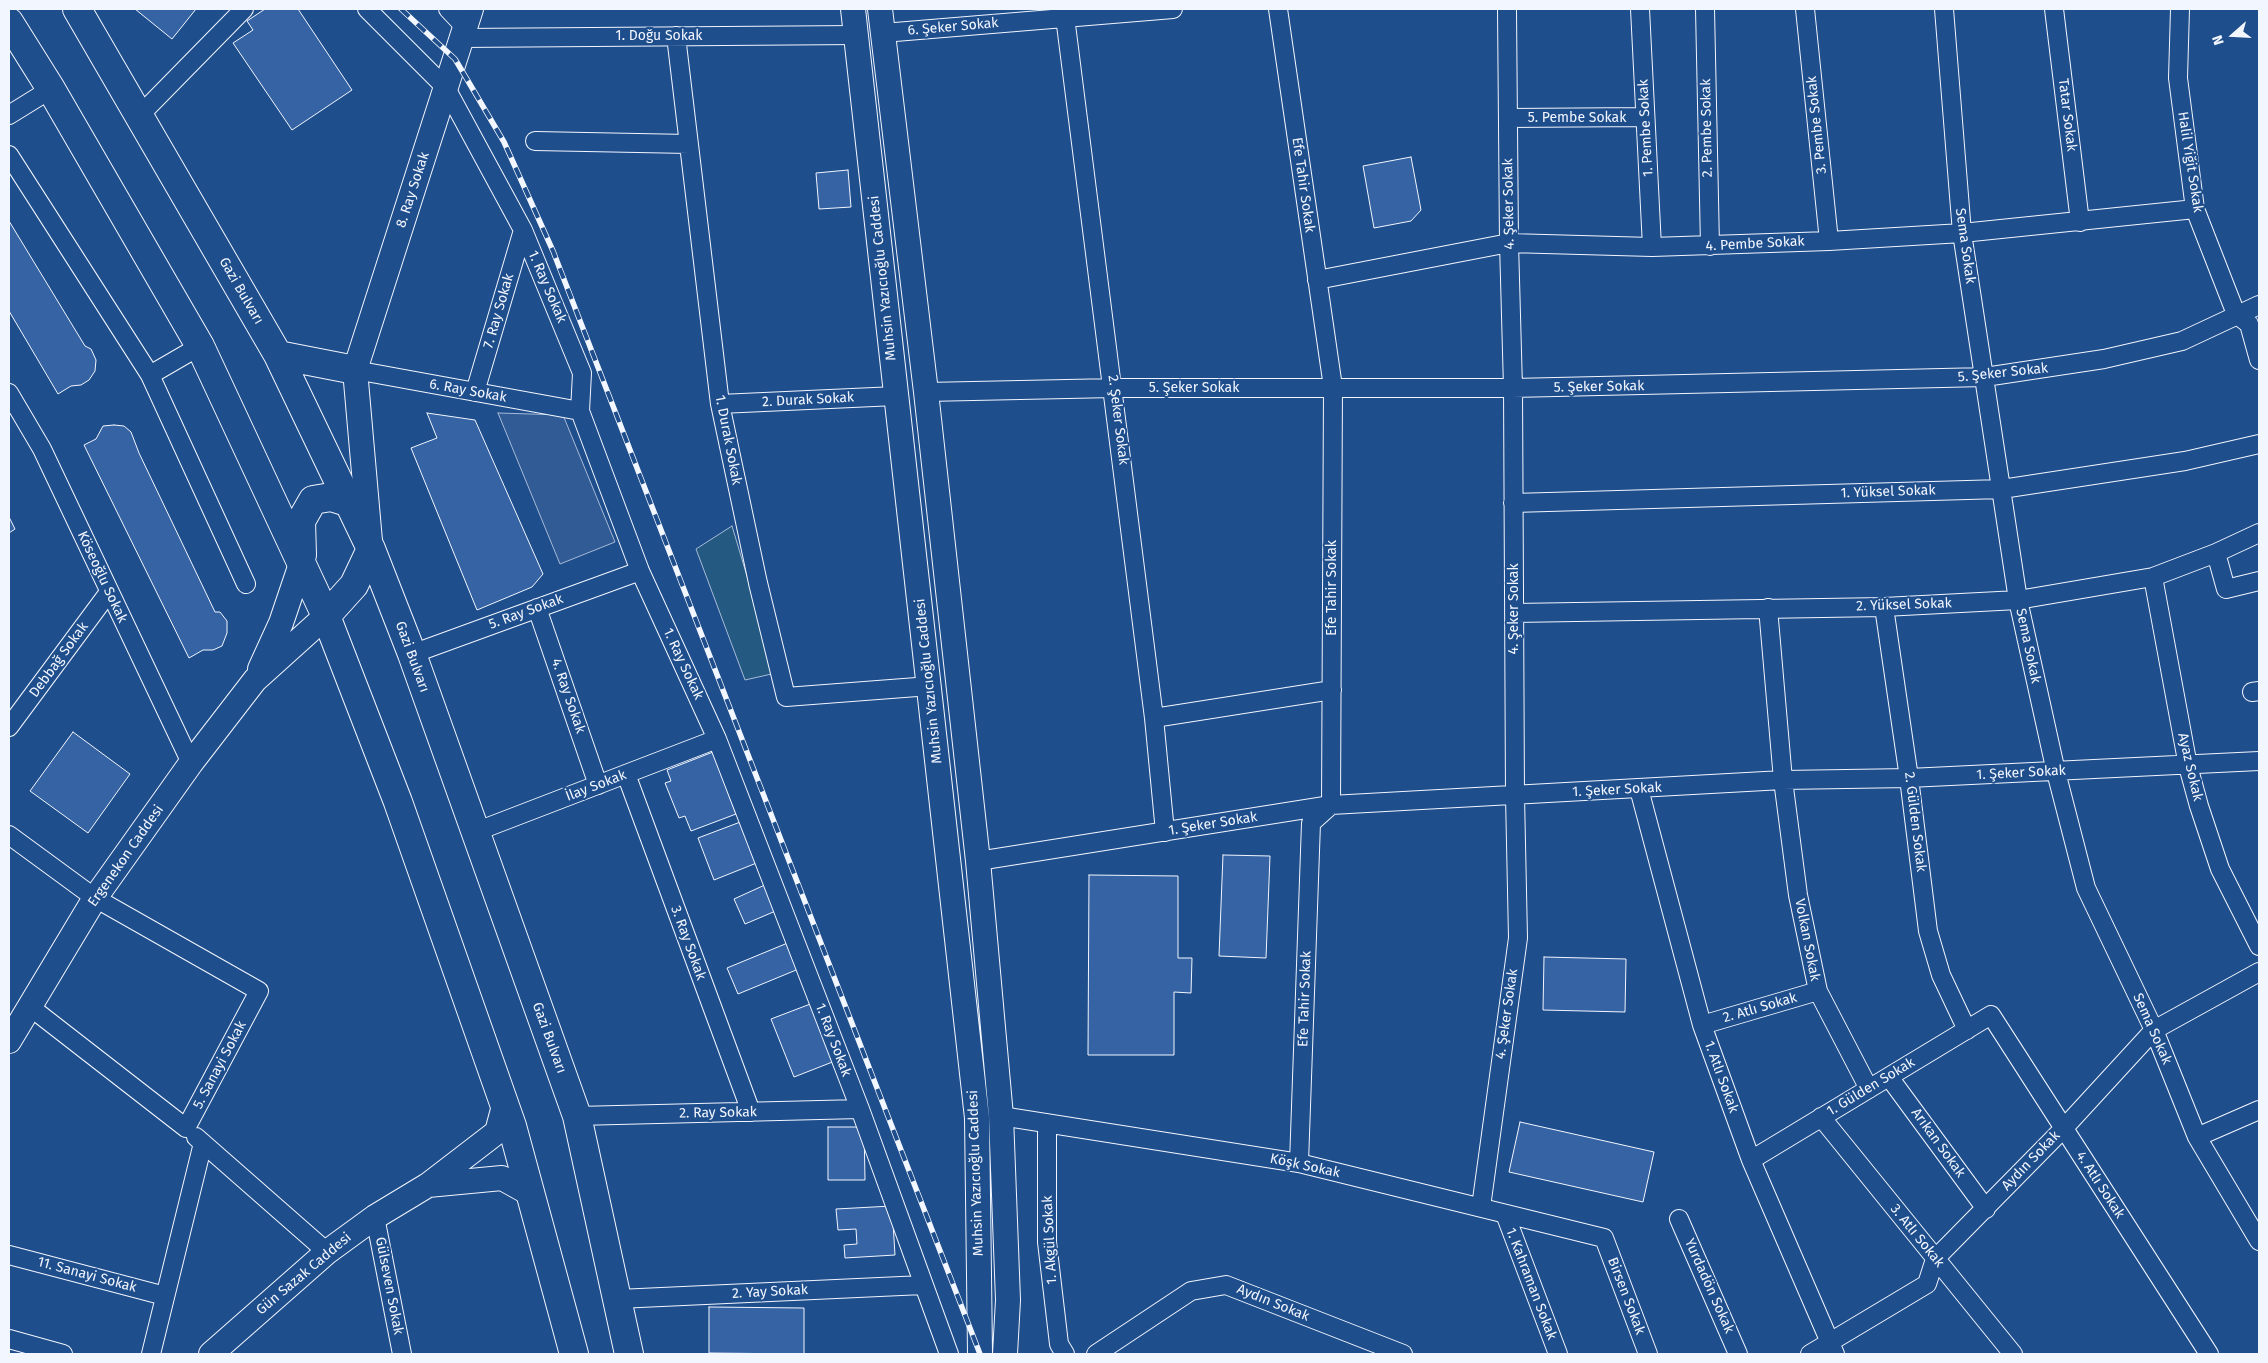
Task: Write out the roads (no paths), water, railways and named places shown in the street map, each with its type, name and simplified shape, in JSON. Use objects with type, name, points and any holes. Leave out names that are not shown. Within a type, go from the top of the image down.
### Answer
[{"type":"highway","name":"Gazi Bulvarı","points":[[77,9],[278,355],[371,549],[412,654],[577,1116],[629,1354]]},
{"type":"highway","points":[[9,22],[51,89],[200,346],[302,561],[326,616],[398,802],[504,1106],[574,1354]]},
{"type":"highway","points":[[278,355],[355,370]]},
{"type":"highway","points":[[302,561],[301,521],[313,500],[331,497],[350,503]]},
{"type":"highway","points":[[326,616],[354,585],[371,549]]},
{"type":"street","points":[[140,115],[244,9]]},
{"type":"street","name":"1. Ray Sokak","points":[[367,9],[446,88],[523,230],[582,372],[580,411],[640,571],[717,739],[860,1109],[949,1354]]},
{"type":"street","points":[[448,9],[466,24]]},
{"type":"street","name":"Muhsin Yazıcıoğlu Caddesi","points":[[853,9],[977,1118],[980,1354]]},
{"type":"street","name":"Muhsin Yazıcıoğlu Caddesi","points":[[880,9],[926,392],[978,861],[1002,1116],[1008,1300],[1005,1354]]},
{"type":"street","name":"6. Şeker Sokak","points":[[883,34],[1065,13],[1173,9]]},
{"type":"street","name":"Efe Tahir Sokak","points":[[1278,9],[1333,387],[1331,804],[1311,823],[1299,1163]]},
{"type":"street","name":"4. Şeker Sokak","points":[[1481,1207],[1518,938],[1515,796],[1513,388],[1509,243],[1507,9]]},
{"type":"street","name":"1. Pembe Sokak","points":[[1640,9],[1652,247]]},
{"type":"street","name":"2. Pembe Sokak","points":[[1705,9],[1710,246]]},
{"type":"street","name":"3. Pembe Sokak","points":[[1806,9],[1829,241]]},
{"type":"street","name":"Sema Sokak","points":[[1944,9],[1962,233],[1986,377],[2018,600],[2056,772],[2086,888],[2154,1030],[2197,1137],[2259,1241]]},
{"type":"street","name":"Tatar Sokak","points":[[2054,9],[2080,222]]},
{"type":"street","name":"Halil Yiğit Sokak","points":[[2180,9],[2178,78],[2195,209],[2236,314],[2248,324],[2259,360]]},
{"type":"street","name":"2. Şeker Sokak","points":[[1065,13],[1114,388],[1154,718],[1164,832]]},
{"type":"street","name":"8. Ray Sokak","points":[[355,370],[466,24]]},
{"type":"street","name":"1. Doğu Sokak","points":[[466,24],[676,36],[856,35]]},
{"type":"street","points":[[856,35],[883,34]]},
{"type":"street","name":"1. Durak Sokak","points":[[676,36],[720,404],[758,583],[786,697],[930,686]]},
{"type":"street","points":[[9,115],[51,89]]},
{"type":"street","name":"5. Pembe Sokak","points":[[1508,118],[1645,117]]},
{"type":"street","points":[[536,140],[688,144]]},
{"type":"street","points":[[9,154],[150,375],[246,584]]},
{"type":"street","name":"4. Pembe Sokak","points":[[1317,280],[1509,243],[1652,247],[1829,241],[1962,233],[2195,209]]},
{"type":"street","name":"7. Ray Sokak","points":[[475,392],[523,230]]},
{"type":"street","name":"5. Şeker Sokak","points":[[926,392],[1114,388],[1513,388],[1986,377],[2104,360],[2182,341],[2236,314],[2259,305]]},
{"type":"street","points":[[150,375],[200,346]]},
{"type":"street","points":[[355,370],[371,549]]},
{"type":"street","name":"6. Ray Sokak","points":[[355,370],[580,411]]},
{"type":"street","name":"Köseoğlu Sokak","points":[[9,393],[42,449],[191,763]]},
{"type":"street","name":"2. Durak Sokak","points":[[720,404],[896,396]]},
{"type":"street","name":"1. Yüksel Sokak","points":[[1513,503],[2002,489],[2185,461],[2259,444]]},
{"type":"street","name":"2. Yüksel Sokak","points":[[1514,612],[1884,607],[2018,600],[2153,577],[2216,553],[2259,533]]},
{"type":"street","points":[[2216,553],[2226,589],[2259,581]]},
{"type":"street","points":[[255,680],[282,624],[302,561]]},
{"type":"street","name":"5. Ray Sokak","points":[[412,654],[640,571]]},
{"type":"street","name":"Ayaz Sokak","points":[[2153,577],[2188,766],[2199,806],[2220,869],[2259,946]]},
{"type":"street","name":"Debbağ Sokak","points":[[9,728],[109,592]]},
{"type":"street","name":"2. Gülden Sokak","points":[[1884,607],[1909,778],[1928,931],[1941,975],[1967,1030]]},
{"type":"street","name":"4. Ray Sokak","points":[[538,608],[598,785]]},
{"type":"street","name":"Volkan Sokak","points":[[1768,608],[1782,780],[1798,895],[1818,991],[1869,1089]]},
{"type":"street","points":[[255,680],[326,616]]},
{"type":"street","name":"Ergenekon Caddesi","points":[[9,1041],[95,898],[191,763],[255,680]]},
{"type":"street","points":[[1154,718],[1332,690]]},
{"type":"street","name":"İlay Sokak","points":[[475,832],[717,739]]},
{"type":"street","name":"1. Şeker Sokak","points":[[978,861],[1331,804],[1515,796],[1782,780],[1909,778],[2188,766],[2259,761]]},
{"type":"street","name":"3. Ray Sokak","points":[[626,774],[751,1112]]},
{"type":"street","name":"1. Atlı Sokak","points":[[1639,789],[1702,1025],[1751,1160],[1832,1349]]},
{"type":"street","points":[[9,836],[95,898]]},
{"type":"street","name":"5. Sanayi Sokak","points":[[95,898],[259,991],[186,1128]]},
{"type":"street","name":"Aydın Sokak","points":[[1810,1354],[1832,1349],[1927,1284],[1935,1259],[2064,1128],[2154,1030],[2259,972]]},
{"type":"street","name":"2. Atlı Sokak","points":[[1702,1025],[1818,991]]},
{"type":"street","points":[[29,1006],[186,1128],[327,1252]]},
{"type":"street","name":"1. Gülden Sokak","points":[[1751,1160],[1991,1015]]},
{"type":"street","name":"4. Atlı Sokak","points":[[1991,1015],[2209,1354]]},
{"type":"street","name":"Arıkan Sokak","points":[[1889,1077],[1986,1209]]},
{"type":"street","name":"Gün Sazak Caddesi","points":[[210,1354],[327,1252],[375,1217],[428,1185],[496,1132],[504,1106]]},
{"type":"street","name":"2. Ray Sokak","points":[[577,1116],[860,1109]]},
{"type":"street","points":[[2197,1137],[2259,1110]]},
{"type":"street","points":[[977,1118],[1002,1116]]},
{"type":"street","name":"Köşk Sokak","points":[[1002,1116],[1299,1163],[1604,1238]]},
{"type":"street","name":"3. Atlı Sokak","points":[[1821,1117],[2012,1354]]},
{"type":"street","name":"1. Akgül Sokak","points":[[1047,1123],[1047,1242],[1059,1344],[1065,1354]]},
{"type":"street","points":[[151,1354],[203,1143]]},
{"type":"street","points":[[428,1185],[502,1178],[529,1194]]},
{"type":"street","name":"1. Kahraman Sokak","points":[[1505,1214],[1558,1354]]},
{"type":"street","name":"Gülseven Sokak","points":[[375,1217],[402,1354]]},
{"type":"street","name":"Yurdadön Sokak","points":[[1679,1219],[1738,1354]]},
{"type":"street","name":"Birsen Sokak","points":[[1604,1238],[1648,1354]]},
{"type":"street","name":"11. Sanayi Sokak","points":[[9,1255],[166,1296]]},
{"type":"street","name":"2. Yay Sokak","points":[[618,1299],[923,1285]]},
{"type":"street","name":"Aydın Sokak","points":[[1096,1354],[1191,1291],[1226,1285],[1403,1354]]},
{"type":"street","points":[[9,1339],[63,1354]]},
{"type":"railway","points":[[401,9],[455,59],[504,142],[553,251],[980,1354]]}]
